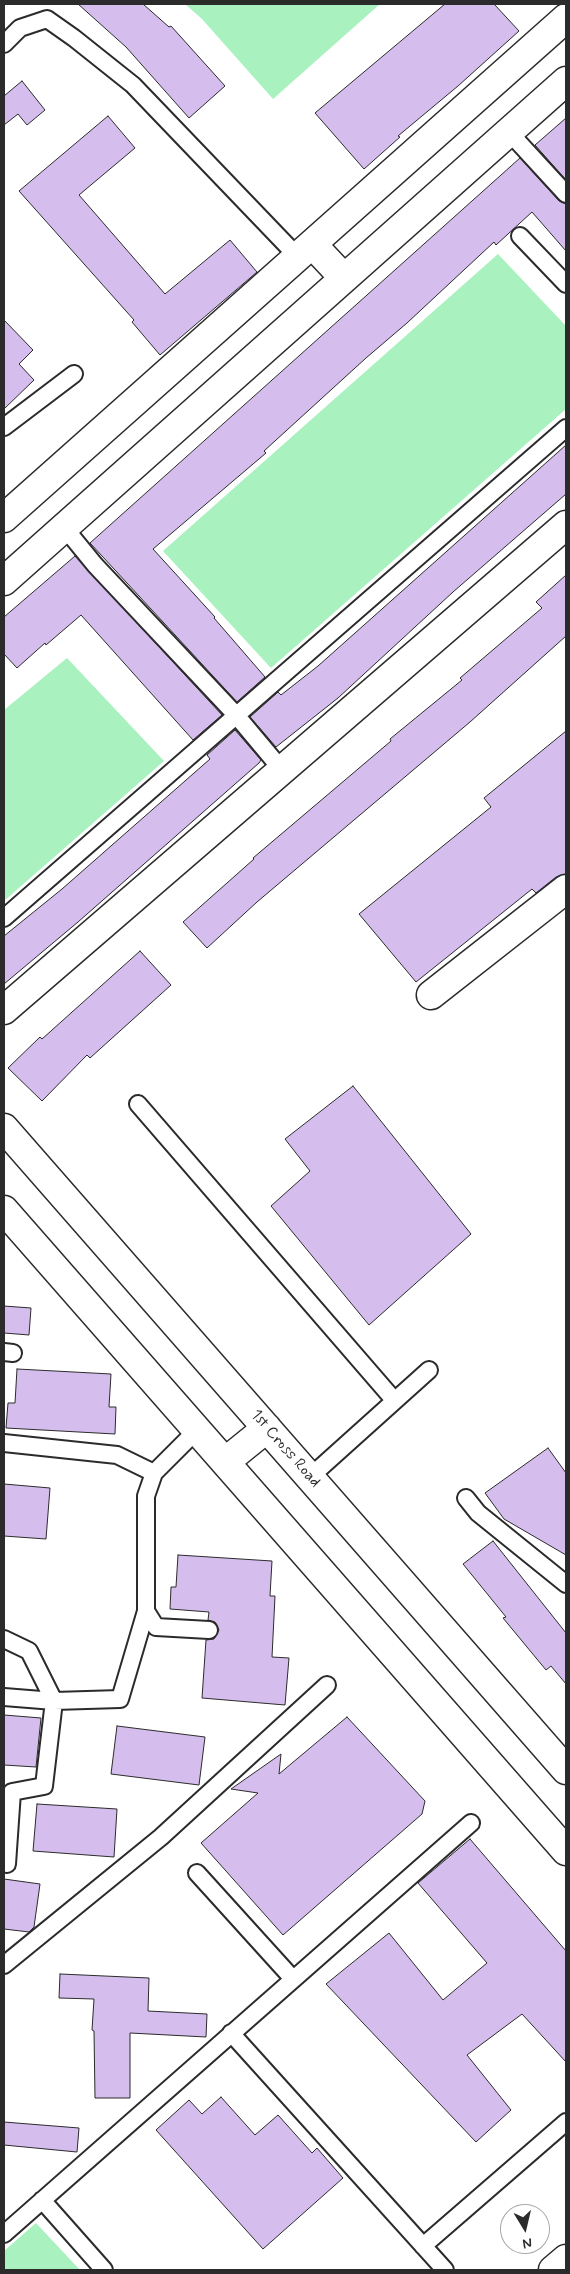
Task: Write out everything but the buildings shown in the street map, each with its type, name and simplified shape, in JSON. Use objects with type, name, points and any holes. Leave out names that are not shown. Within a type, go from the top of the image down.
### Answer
[{"type":"street","points":[[4,518],[566,18]]},
{"type":"street","points":[[4,581],[566,81]]},
{"type":"street","points":[[304,250],[344,278]]},
{"type":"street","points":[[4,1010],[566,525]]},
{"type":"street","points":[[432,995],[566,889]]},
{"type":"street","name":"1st Cross Road","points":[[4,1128],[566,1770]]},
{"type":"street","points":[[4,1210],[566,1851]]},
{"type":"street","points":[[225,1462],[267,1428]]},
{"type":"street","points":[[553,2270],[566,2259]]},
{"type":"lane","points":[[4,44],[20,28],[46,19],[74,38],[132,85],[304,250]]},
{"type":"lane","points":[[509,132],[566,194]]},
{"type":"lane","points":[[520,236],[566,284]]},
{"type":"lane","points":[[4,427],[74,374]]},
{"type":"lane","points":[[4,918],[566,428]]},
{"type":"lane","points":[[64,527],[95,565],[236,715],[282,770]]},
{"type":"lane","points":[[138,1104],[394,1400]]},
{"type":"lane","points":[[310,1477],[429,1370]]},
{"type":"lane","points":[[4,1697],[54,1701],[120,1699],[146,1611],[146,1496],[154,1474],[197,1430]]},
{"type":"lane","points":[[4,1443],[118,1455],[154,1474]]},
{"type":"lane","points":[[466,1498],[478,1513],[566,1584]]},
{"type":"lane","points":[[146,1611],[156,1627],[209,1630]]},
{"type":"lane","points":[[4,1639],[29,1651],[54,1701],[44,1786],[12,1792],[7,1864]]},
{"type":"lane","points":[[4,1965],[161,1837],[327,1685]]},
{"type":"lane","points":[[4,2234],[471,1823]]},
{"type":"lane","points":[[197,1873],[292,1979]]},
{"type":"lane","points":[[231,2033],[445,2270]]},
{"type":"lane","points":[[423,2246],[566,2122]]},
{"type":"lane","points":[[42,2200],[104,2270]]},
{"type":"green space","points":[[185,4],[380,4],[273,99],[202,19]]},
{"type":"green space","points":[[498,254],[566,326],[566,409],[271,668],[163,551]]},
{"type":"green space","points":[[67,658],[164,761],[4,901],[4,710]]},
{"type":"green space","points":[[36,2223],[80,2270],[4,2270],[4,2251]]}]
